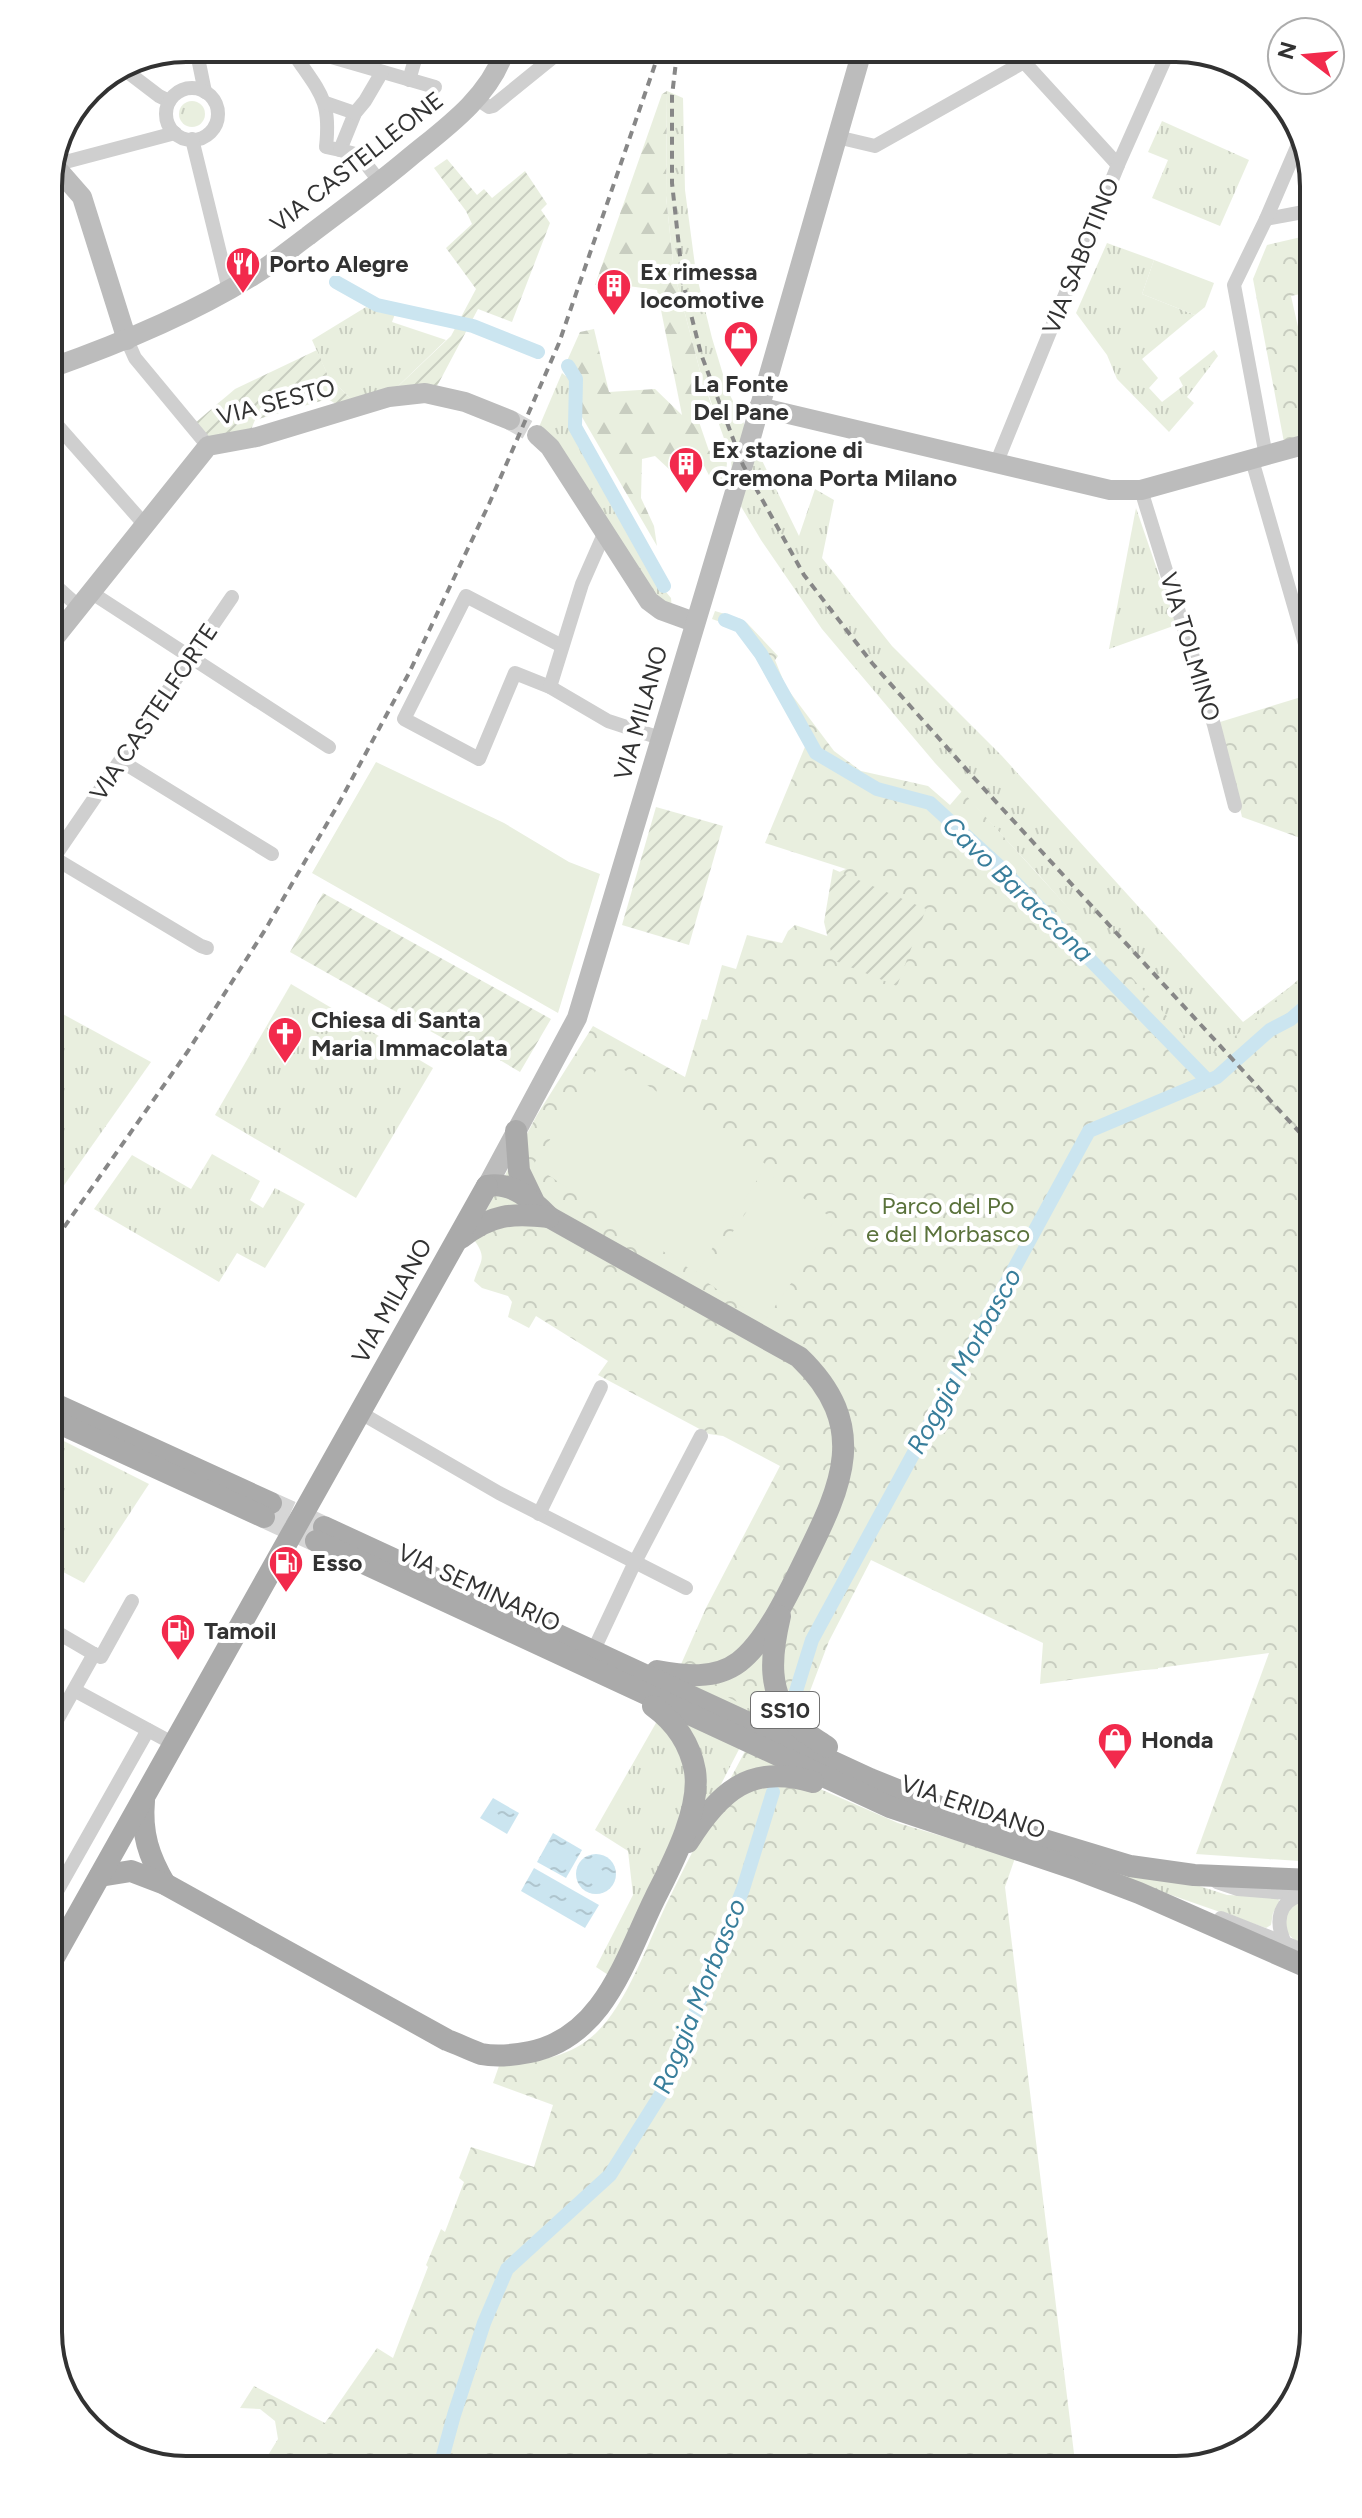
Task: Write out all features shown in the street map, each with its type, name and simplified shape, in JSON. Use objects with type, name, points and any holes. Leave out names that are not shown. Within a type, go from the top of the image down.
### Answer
[{"type":"main road","name":"VIA CASTELLEONE","points":[[62,364],[127,340],[257,273],[380,182],[477,99],[494,62]]},
{"type":"main road","name":"VIA MILANO","points":[[62,1943],[487,1186],[577,1018],[859,62]]},
{"type":"main road","points":[[62,175],[82,197],[127,340]]},
{"type":"main road","name":"VIA SESTO","points":[[62,629],[208,446],[257,437],[389,397],[425,393],[465,402],[510,420]]},
{"type":"main road","points":[[759,407],[1110,490],[1141,490],[1300,446]]},
{"type":"main road","points":[[537,435],[550,447],[649,601],[661,610],[694,622]]},
{"type":"main road","points":[[516,1131],[519,1171],[536,1211]]},
{"type":"main road","points":[[487,1186],[509,1186],[536,1211],[799,1357],[816,1373],[838,1412],[843,1461],[835,1498],[784,1603],[754,1646],[739,1662],[721,1671],[686,1676],[624,1674]]},
{"type":"main road","points":[[455,1243],[477,1225],[492,1218],[536,1211]]},
{"type":"main road","points":[[62,1408],[268,1510],[62,1424]]},
{"type":"main road","name":"VIA SEMINARIO","points":[[320,1534],[624,1674]]},
{"type":"main road","name":"SS10","points":[[784,1603],[771,1657],[776,1690],[784,1709],[797,1725],[870,1779]]},
{"type":"main road","points":[[114,1850],[136,1850],[141,1865],[165,1884],[447,2040],[482,2054],[515,2055],[547,2049],[580,2029],[604,2004],[662,1883],[691,1811],[696,1786],[695,1771],[682,1735],[624,1674]]},
{"type":"main road","name":"VIA ERIDANO","points":[[624,1674],[955,1813],[1130,1866],[1300,1889]]},
{"type":"main road","name":"VIA ERIDANO","points":[[624,1674],[890,1807],[1076,1869],[1300,1964]]},
{"type":"main road","points":[[662,1883],[716,1803],[734,1788],[752,1779],[781,1775],[797,1777],[890,1807]]},
{"type":"main road","points":[[141,1865],[145,1796]]},
{"type":"main road","points":[[100,1876],[141,1865]]},
{"type":"street","points":[[199,62],[205,92]]},
{"type":"street","points":[[299,62],[326,103],[326,147],[359,155],[380,182]]},
{"type":"street","points":[[349,62],[435,87]]},
{"type":"street","points":[[409,80],[414,62]]},
{"type":"street","points":[[477,99],[489,107],[493,106],[547,62]]},
{"type":"street","points":[[837,137],[875,146],[1010,62]]},
{"type":"street","points":[[1030,62],[1118,165]]},
{"type":"street","name":"VIA SABOTINO","points":[[996,464],[1118,165],[1164,62]]},
{"type":"street","points":[[340,150],[355,113],[382,72]]},
{"type":"street","points":[[131,75],[169,101]]},
{"type":"street","points":[[188,88],[205,92],[216,104],[216,124],[207,135],[185,139],[168,124],[166,112],[169,101],[177,92],[188,88]]},
{"type":"street","points":[[326,103],[355,113]]},
{"type":"street","points":[[64,162],[175,133]]},
{"type":"street","points":[[192,139],[229,290]]},
{"type":"street","points":[[1295,152],[1234,285],[1259,458],[1300,619]]},
{"type":"street","points":[[1266,219],[1300,213]]},
{"type":"street","points":[[127,340],[135,358],[208,446]]},
{"type":"street","points":[[62,431],[145,525]]},
{"type":"street","name":"VIA TOLMINO","points":[[1141,490],[1214,725],[1235,806]]},
{"type":"street","points":[[550,687],[582,584],[604,534]]},
{"type":"street","points":[[62,587],[190,658],[329,747]]},
{"type":"street","points":[[562,646],[466,596],[404,719],[479,759],[515,673],[550,687],[608,721],[660,738]]},
{"type":"street","name":"VIA CASTELFORTE","points":[[62,843],[232,597]]},
{"type":"street","points":[[121,761],[272,854]]},
{"type":"street","points":[[62,867],[207,948]]},
{"type":"street","points":[[539,1514],[601,1387]]},
{"type":"street","points":[[359,1412],[499,1493],[686,1588]]},
{"type":"street","points":[[597,1643],[635,1562],[701,1436]]},
{"type":"street","points":[[62,1635],[101,1657],[132,1601]]},
{"type":"street","points":[[62,1711],[94,1654]]},
{"type":"street","points":[[74,1690],[174,1744]]},
{"type":"street","points":[[62,1882],[148,1730]]},
{"type":"street","points":[[1285,1943],[1278,1923],[1280,1916],[1287,1903],[1300,1895]]},
{"type":"street","points":[[1170,1907],[1205,1913],[1300,1949]]},
{"type":"street","points":[[62,1915],[74,1922]]},
{"type":"green space","points":[[667,91],[683,98],[685,190],[696,273],[712,338],[728,391],[799,536],[815,489],[834,500],[822,558],[892,646],[1002,756],[1243,1022],[1300,979],[1300,1029],[1158,1640],[1158,1669],[1048,1676],[1205,1064],[1038,874],[935,763],[822,629],[761,540],[733,493],[731,458],[700,371],[674,272],[666,196]]},
{"type":"green space","points":[[667,91],[666,196],[674,272],[714,413],[698,419],[709,451],[717,446],[727,463],[725,480],[720,484],[713,483],[700,458],[671,471],[655,456],[642,459],[641,498],[654,526],[657,546],[582,417],[582,379],[567,361],[580,332],[594,329],[609,392],[655,389],[682,415],[657,290],[595,285],[662,94]]},
{"type":"green space","points":[[192,101],[201,105],[205,114],[201,123],[192,127],[183,123],[179,114],[183,105]]},
{"type":"green space","points":[[1162,121],[1249,160],[1220,226],[1152,198],[1168,160],[1148,152]]},
{"type":"green space","points":[[447,159],[477,195],[484,189],[492,198],[525,171],[547,204],[541,210],[550,223],[512,322],[478,309],[436,388],[392,392],[451,336],[476,289],[446,248],[472,224],[434,168]]},
{"type":"green space","points":[[1300,237],[1300,294],[1291,296],[1300,336],[1300,437],[1284,442],[1253,279],[1267,245]]},
{"type":"green space","points":[[1107,243],[1154,260],[1142,294],[1195,315],[1142,359],[1158,378],[1149,388],[1162,402],[1183,386],[1179,378],[1214,350],[1218,356],[1187,397],[1194,403],[1169,432],[1117,379],[1107,355],[1076,313]]},
{"type":"green space","points":[[1154,260],[1214,283],[1205,307],[1195,315],[1142,294]]},
{"type":"green space","points":[[366,307],[395,314],[392,322],[446,340],[392,392],[352,400],[328,376],[312,340]]},
{"type":"green space","points":[[317,350],[328,376],[352,400],[339,406],[328,399],[255,420],[249,434],[209,438],[195,423],[235,389]]},
{"type":"green space","points":[[562,373],[573,382],[571,433],[656,580],[671,598],[672,610],[651,597],[539,427]]},
{"type":"green space","points":[[1136,508],[1176,625],[1109,649]]},
{"type":"green space","name":"Parco del Po e del Morbasco","points":[[715,611],[747,623],[778,656],[775,660],[786,687],[834,751],[861,771],[928,786],[950,805],[962,791],[1206,1059],[1300,978],[1300,1861],[1196,1854],[1269,1653],[1040,1684],[1043,1643],[871,1560],[829,1641],[799,1720],[811,1785],[898,1823],[1015,1858],[1005,1887],[1074,2456],[268,2456],[278,2439],[275,2421],[260,2409],[240,2408],[254,2386],[325,2423],[377,2348],[393,2358],[428,2267],[426,2265],[441,2229],[445,2232],[464,2182],[459,2178],[471,2147],[534,2167],[553,2105],[493,2083],[500,2063],[526,2062],[563,2053],[586,2041],[607,2021],[627,1990],[690,1857],[764,1716],[678,1671],[706,1608],[780,1466],[723,1436],[709,1434],[598,1375],[608,1361],[536,1316],[529,1328],[508,1317],[512,1302],[508,1296],[482,1288],[474,1281],[482,1255],[472,1237],[537,1115],[593,1026],[685,1077],[702,1019],[707,1020],[722,965],[736,969],[747,935],[782,943],[795,925],[833,938],[835,874],[846,869],[765,843],[807,742],[740,629],[712,619]]},
{"type":"green space","points":[[1300,697],[1300,838],[1242,817],[1220,722]]},
{"type":"green space","points":[[376,762],[504,823],[569,862],[600,874],[558,1013],[312,873]]},
{"type":"green space","points":[[656,807],[723,826],[689,945],[622,925]]},
{"type":"green space","points":[[833,869],[926,909],[897,986],[833,960],[824,922]]},
{"type":"green space","points":[[323,893],[551,1019],[520,1072],[476,1046],[471,1054],[290,952]]},
{"type":"green space","points":[[291,984],[433,1068],[356,1198],[215,1115]]},
{"type":"green space","points":[[62,1014],[151,1062],[62,1188]]},
{"type":"green space","points":[[605,1057],[767,1165],[696,1273],[533,1165]]},
{"type":"green space","points":[[212,1154],[260,1181],[250,1200],[263,1208],[275,1188],[305,1204],[265,1268],[237,1253],[219,1282],[94,1209],[132,1155],[191,1189]]},
{"type":"green space","points":[[771,1176],[835,1220],[764,1322],[701,1278]]},
{"type":"green space","points":[[62,1440],[149,1484],[84,1583],[62,1571]]},
{"type":"green space","points":[[685,1672],[777,1675],[622,1984],[596,1967],[633,1895],[628,1851],[595,1830]]},
{"type":"green space","points":[[1082,1861],[1184,1881],[1227,1895],[1277,1897],[1280,1902],[1273,1913],[1271,1925],[1266,1928]]},
{"type":"green space","points":[[1300,1903],[1300,1943],[1285,1929],[1284,1922],[1290,1906]]},
{"type":"water","points":[[493,1798],[519,1813],[507,1834],[480,1818]]},
{"type":"water","points":[[553,1833],[582,1850],[566,1878],[537,1862]]},
{"type":"water","points":[[596,1854],[610,1860],[616,1874],[610,1888],[596,1894],[582,1888],[576,1874],[582,1860]]},
{"type":"water","points":[[534,1868],[599,1905],[585,1928],[521,1891]]},
{"type":"waterway","name":"Cavo Baraccona","points":[[336,282],[377,305],[473,326],[538,352]]},
{"type":"waterway","name":"Cavo Baraccona","points":[[568,366],[576,379],[575,427],[664,586]]},
{"type":"waterway","name":"Cavo Baraccona","points":[[725,620],[740,626],[761,654],[816,753],[877,789],[930,803],[1000,867],[1208,1081]]},
{"type":"waterway","name":"Roggia Morbasco","points":[[793,1701],[812,1640],[1089,1131],[1217,1077],[1270,1030],[1300,1011]]},
{"type":"waterway","name":"Roggia Morbasco","points":[[443,2456],[484,2323],[507,2269],[610,2175],[668,2083],[743,1889],[773,1792]]},
{"type":"tunnel","points":[[510,420],[537,435]]},
{"type":"tunnel","points":[[271,1503],[324,1527]]},
{"type":"tunnel","points":[[264,1517],[316,1541]]},
{"type":"railway","points":[[62,1230],[188,1051],[265,930],[339,803],[409,673],[489,504],[559,343],[656,62]]},
{"type":"railway","points":[[676,62],[672,96],[672,183],[683,283],[701,354],[743,465],[804,575],[872,663],[975,779],[1300,1133]]},
{"type":"place","name":"Porto Alegre","points":[[243,295]]},
{"type":"place","name":"Ex rimessa locomotive","points":[[614,317]]},
{"type":"place","name":"La Fonte Del Pane","points":[[741,369]]},
{"type":"place","name":"Ex stazione di Cremona Porta Milano","points":[[686,495]]},
{"type":"place","name":"Chiesa di Santa Maria Immacolata","points":[[285,1065]]},
{"type":"place","name":"Esso","points":[[286,1594]]},
{"type":"place","name":"Tamoil","points":[[178,1662]]},
{"type":"place","name":"Honda","points":[[1115,1771]]}]
